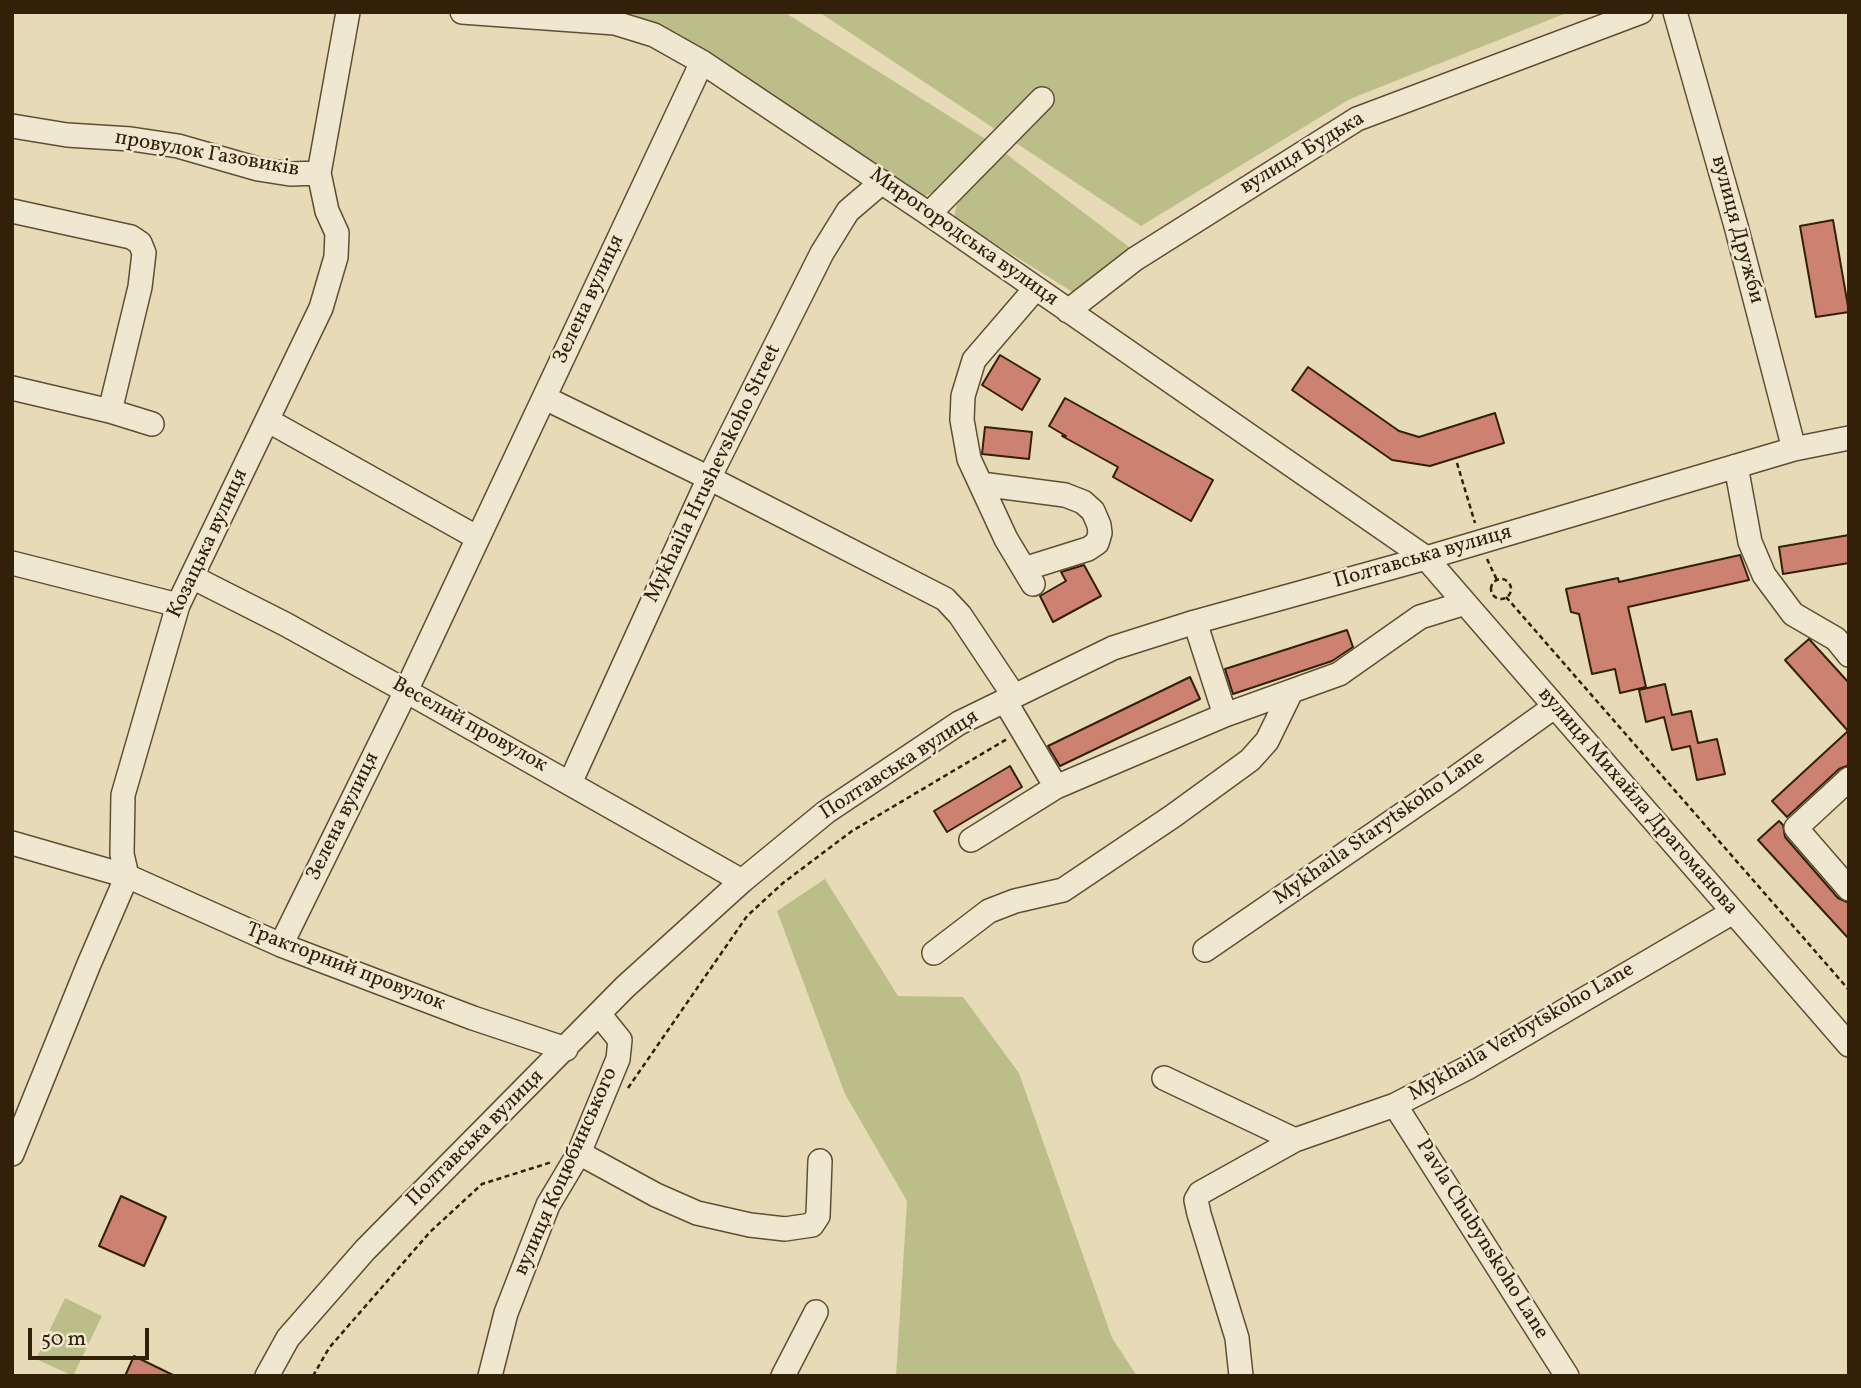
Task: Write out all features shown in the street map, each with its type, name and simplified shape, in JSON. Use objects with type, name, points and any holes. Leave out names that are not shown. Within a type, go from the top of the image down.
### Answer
[{"type":"street","name":"Козацька вулиця","points":[[127,876],[122,854],[123,795],[178,605],[321,308],[336,257],[337,233],[327,211],[319,173],[348,12]]},
{"type":"street","name":"Мирогородська вулиця","points":[[463,12],[608,18],[654,35],[702,62],[929,214],[1426,558]]},
{"type":"street","name":"вулиця Будька","points":[[1068,310],[1135,259],[1357,119],[1641,12]]},
{"type":"street","name":"вулиця Дружби","points":[[1675,12],[1736,226],[1794,449]]},
{"type":"street","name":"Зелена вулиця","points":[[282,945],[406,691],[702,62]]},
{"type":"street","points":[[929,214],[1042,99]]},
{"type":"street","name":"провулок Газовиків","points":[[12,126],[67,135],[131,139],[178,146],[258,169],[290,174],[319,173]]},
{"type":"street","name":"Mykhaila Hrushevskoho Street","points":[[570,783],[709,478],[822,253],[848,211],[882,182]]},
{"type":"street","points":[[12,211],[131,237],[140,243],[144,253],[139,287],[110,411]]},
{"type":"street","points":[[981,484],[1065,495],[1083,502],[1093,511],[1099,525],[1097,543],[1029,577],[1006,539],[969,459],[962,420],[963,396],[969,371],[974,360],[1035,288]]},
{"type":"street","points":[[12,388],[110,411],[152,424]]},
{"type":"street","points":[[545,398],[709,478],[945,599],[960,615],[1009,699],[1022,730],[1056,786]]},
{"type":"street","points":[[267,420],[478,538]]},
{"type":"street","name":"Полтавська вулиця","points":[[267,1376],[288,1338],[365,1250],[599,1014],[741,881],[826,812],[959,723],[1113,648],[1794,449],[1849,438]]},
{"type":"street","points":[[1736,467],[1750,542],[1764,575],[1793,614],[1836,639],[1849,655]]},
{"type":"street","name":"вулиця Михайла Драгоманова","points":[[1426,558],[1849,1045]]},
{"type":"street","points":[[12,563],[178,605]]},
{"type":"street","name":"Веселий провулок","points":[[192,577],[285,624],[406,691],[741,881]]},
{"type":"street","points":[[971,841],[1056,786],[1226,715],[1339,674],[1420,617],[1465,603]]},
{"type":"street","points":[[1195,622],[1226,715]]},
{"type":"street","points":[[934,953],[989,911],[1015,901],[1063,890],[1250,760],[1267,741],[1291,692]]},
{"type":"street","name":"Mykhaila Starytskoho Lane","points":[[1205,950],[1554,707]]},
{"type":"street","points":[[1849,779],[1796,828],[1849,889]]},
{"type":"street","name":"Тракторний провулок","points":[[12,843],[127,876],[282,945],[473,1018],[566,1049]]},
{"type":"street","points":[[12,1154],[21,1108],[127,876]]},
{"type":"street","name":"Mykhaila Verbytskoho Lane","points":[[1241,1376],[1237,1338],[1196,1200],[1200,1194],[1295,1140],[1395,1105],[1467,1068],[1732,912]]},
{"type":"street","name":"вулиця Коцюбинського","points":[[490,1376],[506,1313],[548,1205],[579,1153],[618,1059],[620,1040],[599,1014]]},
{"type":"street","points":[[1164,1077],[1295,1140]]},
{"type":"street","name":"Pavla Chubynskoho Lane","points":[[1395,1105],[1561,1373]]},
{"type":"street","points":[[579,1153],[656,1195],[697,1213],[750,1225],[785,1229],[813,1225],[818,1216],[820,1161]]},
{"type":"street","points":[[783,1376],[816,1312]]},
{"type":"path","points":[[1497,580],[1508,583],[1510,592],[1506,597],[1500,599],[1493,595],[1491,587],[1497,580]]},
{"type":"path","points":[[1506,597],[1849,990]]},
{"type":"path","points":[[626,1092],[747,916],[774,891],[852,831],[1022,730]]},
{"type":"path","points":[[313,1376],[329,1348],[430,1233],[482,1184],[579,1153]]},
{"type":"green space","points":[[629,12],[784,12],[987,140],[941,188],[923,197],[677,33]]},
{"type":"green space","points":[[819,12],[1569,12],[1350,99],[1141,226]]},
{"type":"green space","points":[[1001,150],[1133,250],[1074,293],[954,218],[958,198]]},
{"type":"green space","points":[[825,879],[898,996],[963,997],[1019,1073],[1112,1338],[1137,1376],[896,1376],[907,1201],[845,1094],[777,911]]},
{"type":"green space","points":[[65,1298],[102,1316],[73,1376],[36,1359]]},
{"type":"building","points":[[1833,220],[1849,312],[1816,317],[1800,226]]},
{"type":"building","points":[[1000,355],[1040,379],[1022,410],[982,385]]},
{"type":"building","points":[[1308,367],[1399,431],[1419,437],[1495,413],[1504,443],[1430,466],[1392,460],[1292,390]]},
{"type":"building","points":[[1065,398],[1213,480],[1191,521],[1113,477],[1118,467],[1049,426]]},
{"type":"building","points":[[985,427],[1032,432],[1029,459],[982,454]]},
{"type":"building","points":[[1849,535],[1849,563],[1783,574],[1779,547]]},
{"type":"building","points":[[1740,555],[1749,580],[1628,607],[1646,687],[1620,693],[1615,669],[1592,674],[1579,614],[1571,612],[1566,589],[1618,578],[1619,582]]},
{"type":"building","points":[[1084,565],[1101,596],[1053,622],[1040,596],[1066,581],[1061,572]]},
{"type":"building","points":[[1347,630],[1353,647],[1332,661],[1233,694],[1225,669]]},
{"type":"building","points":[[1809,639],[1849,683],[1849,765],[1839,769],[1787,817],[1772,801],[1848,731],[1785,660]]},
{"type":"building","points":[[1190,677],[1200,699],[1060,766],[1048,746]]},
{"type":"building","points":[[1665,684],[1672,715],[1691,711],[1698,743],[1717,739],[1725,774],[1697,780],[1690,746],[1672,750],[1664,717],[1646,722],[1639,690]]},
{"type":"building","points":[[1010,766],[1022,787],[947,832],[934,811]]},
{"type":"building","points":[[1779,821],[1783,825],[1785,837],[1838,898],[1849,903],[1849,939],[1758,840]]},
{"type":"building","points":[[121,1196],[166,1217],[144,1266],[99,1246]]},
{"type":"building","points":[[134,1356],[175,1376],[125,1376]]}]
